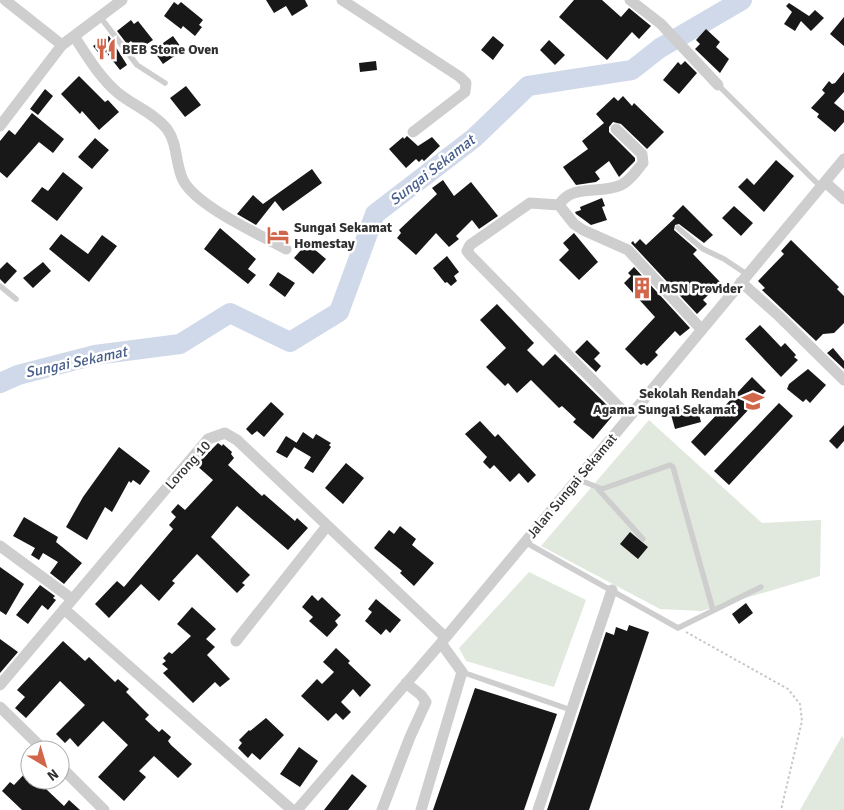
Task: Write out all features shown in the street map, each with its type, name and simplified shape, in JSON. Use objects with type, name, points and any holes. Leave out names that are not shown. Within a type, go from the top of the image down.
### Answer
[{"type":"street","points":[[5,0],[62,45]]},
{"type":"street","points":[[0,126],[62,45],[101,18],[122,0]]},
{"type":"street","points":[[342,0],[460,77],[466,83],[465,92],[413,132]]},
{"type":"street","points":[[630,0],[661,24],[718,85]]},
{"type":"street","points":[[74,36],[111,87],[156,118],[168,130],[174,144],[183,180],[193,194],[209,206],[286,249]]},
{"type":"street","points":[[559,205],[570,193],[620,186],[629,180],[643,163],[642,154],[616,129]]},
{"type":"street","name":"Jalan Sungai Sekamat","points":[[297,810],[443,640],[844,159]]},
{"type":"street","points":[[823,184],[844,199]]},
{"type":"street","points":[[629,417],[467,251],[470,245],[530,202],[559,205],[574,224],[583,230],[628,250],[702,330]]},
{"type":"street","points":[[744,279],[844,380]]},
{"type":"street","name":"Lorong 10","points":[[0,685],[208,439],[225,433],[237,440],[443,640],[462,672]]},
{"type":"street","points":[[236,641],[327,526]]},
{"type":"street","points":[[0,546],[72,599]]},
{"type":"street","points":[[538,810],[612,590]]},
{"type":"street","points":[[64,609],[292,810]]},
{"type":"street","points":[[422,810],[462,672]]},
{"type":"street","points":[[382,810],[410,737],[426,702],[421,695],[406,683]]},
{"type":"street","points":[[0,707],[34,740]]},
{"type":"street","points":[[70,776],[104,810]]},
{"type":"lane","points":[[101,18],[137,65],[165,83]]},
{"type":"lane","points":[[718,85],[823,184]]},
{"type":"lane","points":[[678,228],[703,249],[724,259],[744,279]]},
{"type":"lane","points":[[0,286],[16,299]]},
{"type":"lane","points":[[598,489],[670,465],[674,467],[713,610]]},
{"type":"lane","points":[[577,479],[598,489],[643,539]]},
{"type":"lane","points":[[525,542],[678,628],[761,587]]},
{"type":"lane","points":[[462,672],[571,710]]},
{"type":"path","points":[[678,628],[788,688],[800,704],[802,721],[781,810]]},
{"type":"shaded area","points":[[649,420],[762,523],[821,520],[820,576],[702,611],[660,609],[541,546]]},
{"type":"shaded area","points":[[529,572],[586,600],[554,687],[466,661],[459,648]]},
{"type":"shaded area","points":[[842,736],[844,739],[844,810],[800,810]]},
{"type":"building","points":[[266,0],[305,0],[308,6],[292,16],[286,6],[274,13]]},
{"type":"building","points":[[574,0],[602,0],[621,17],[629,8],[651,26],[639,39],[632,32],[607,60],[559,17]]},
{"type":"building","points":[[174,2],[178,5],[181,2],[203,20],[199,25],[202,27],[195,36],[183,26],[181,29],[164,16]]},
{"type":"building","points":[[789,3],[809,16],[815,10],[824,18],[811,31],[801,21],[795,31],[784,24],[792,12],[786,6]]},
{"type":"building","points":[[844,17],[844,46],[830,34]]},
{"type":"building","points":[[131,20],[134,24],[138,21],[153,40],[138,50],[131,41],[127,44],[117,31]]},
{"type":"building","points":[[706,29],[720,42],[716,47],[729,59],[720,73],[695,49],[700,44],[696,40]]},
{"type":"building","points":[[109,36],[127,65],[120,70],[106,52],[101,56],[93,46]]},
{"type":"building","points":[[173,36],[183,50],[163,64],[153,50]]},
{"type":"building","points":[[493,36],[504,45],[493,60],[481,50]]},
{"type":"building","points":[[549,40],[565,55],[555,65],[540,50]]},
{"type":"building","points":[[376,61],[377,70],[360,72],[359,63]]},
{"type":"building","points":[[685,61],[697,73],[679,94],[663,80],[678,62],[681,65]]},
{"type":"building","points":[[844,72],[844,92],[834,103],[844,111],[844,122],[835,132],[817,117],[819,114],[811,108],[825,93],[822,90],[829,81],[832,84],[835,83]]},
{"type":"building","points":[[79,76],[105,102],[108,100],[119,112],[99,130],[82,111],[80,114],[61,94]]},
{"type":"building","points":[[186,86],[201,105],[185,117],[170,98]]},
{"type":"building","points":[[45,89],[53,96],[38,115],[30,109]]},
{"type":"building","points":[[623,96],[632,106],[634,103],[664,132],[647,149],[621,124],[613,122],[609,127],[609,132],[635,158],[635,161],[619,177],[609,161],[595,172],[600,179],[596,182],[576,185],[563,167],[588,149],[582,141],[604,123],[596,114],[614,97],[618,101]]},
{"type":"building","points":[[32,113],[64,139],[53,153],[39,142],[7,178],[0,172],[0,141],[9,130],[15,135]]},
{"type":"building","points":[[407,136],[418,146],[432,137],[440,146],[424,161],[422,159],[419,162],[416,159],[406,168],[389,149],[403,137],[404,139]]},
{"type":"building","points":[[95,138],[109,150],[92,169],[78,157]]},
{"type":"building","points":[[776,160],[794,176],[764,212],[738,187],[747,178],[754,185]]},
{"type":"building","points":[[312,169],[322,183],[283,211],[275,201],[256,225],[237,214],[253,195],[263,204]]},
{"type":"building","points":[[63,172],[83,188],[57,221],[31,201],[42,187],[48,191]]},
{"type":"building","points":[[443,180],[454,196],[471,182],[498,216],[479,229],[472,220],[456,236],[459,239],[449,247],[436,233],[416,255],[397,238],[401,233],[399,230],[437,194],[432,188]]},
{"type":"building","points":[[602,198],[605,206],[602,207],[607,220],[591,225],[576,214],[575,212],[581,210],[580,207]]},
{"type":"building","points":[[683,205],[713,235],[704,243],[679,224],[675,225],[674,230],[697,250],[693,254],[721,283],[703,300],[707,304],[697,314],[631,243],[633,241],[635,244],[640,239],[646,245],[675,218],[672,216]]},
{"type":"building","points":[[734,206],[753,223],[741,236],[722,218]]},
{"type":"building","points":[[220,228],[256,259],[248,269],[256,275],[248,284],[204,249]]},
{"type":"building","points":[[574,233],[598,262],[579,280],[559,260],[569,250],[563,243]]},
{"type":"building","points":[[61,234],[88,254],[102,235],[117,246],[89,282],[49,249]]},
{"type":"building","points":[[791,240],[839,287],[837,289],[844,296],[844,323],[834,333],[823,334],[816,341],[762,290],[765,288],[758,281],[784,254],[781,251]]},
{"type":"building","points":[[307,243],[326,259],[313,274],[294,258]]},
{"type":"building","points":[[447,256],[459,272],[454,276],[457,281],[451,286],[447,282],[445,283],[433,268]]},
{"type":"building","points":[[7,262],[17,271],[5,284],[0,279],[0,269]]},
{"type":"building","points":[[43,262],[51,271],[33,288],[23,278]]},
{"type":"building","points":[[634,267],[690,328],[680,336],[675,331],[655,352],[658,355],[647,366],[644,363],[641,365],[625,349],[655,317],[624,283],[631,276],[628,273]]},
{"type":"building","points":[[278,272],[295,283],[285,297],[269,285]]},
{"type":"building","points":[[497,304],[534,343],[527,350],[543,366],[555,354],[615,413],[593,439],[573,422],[576,419],[562,406],[559,408],[531,380],[517,393],[508,383],[505,386],[486,367],[506,348],[480,320]]},
{"type":"building","points":[[760,325],[781,347],[785,343],[796,355],[794,357],[798,360],[781,377],[745,339]]},
{"type":"building","points":[[587,340],[600,353],[594,359],[601,366],[596,372],[575,352]]},
{"type":"building","points":[[833,348],[844,361],[844,369],[827,353]]},
{"type":"building","points":[[808,369],[826,385],[810,403],[806,399],[803,402],[787,389],[789,384]]},
{"type":"building","points":[[752,377],[766,391],[705,456],[691,442]]},
{"type":"building","points":[[271,402],[284,414],[264,437],[257,431],[252,435],[246,429]]},
{"type":"building","points":[[779,403],[793,416],[729,485],[714,471]]},
{"type":"building","points":[[693,405],[693,408],[697,407],[701,422],[675,429],[670,411]]},
{"type":"building","points":[[480,421],[495,437],[498,434],[536,475],[528,483],[519,473],[510,482],[494,465],[490,469],[483,462],[487,457],[465,434]]},
{"type":"building","points":[[844,425],[844,441],[837,449],[829,441]]},
{"type":"building","points":[[303,432],[313,439],[316,434],[331,443],[329,445],[331,447],[313,473],[304,468],[311,457],[294,447]]},
{"type":"building","points":[[286,436],[297,443],[287,458],[276,452]]},
{"type":"building","points":[[218,443],[222,446],[223,444],[232,452],[231,454],[234,458],[228,465],[262,496],[264,494],[295,521],[297,518],[308,528],[288,550],[237,506],[211,537],[250,575],[242,583],[245,585],[237,593],[197,554],[172,581],[175,583],[159,601],[141,584],[109,618],[95,604],[117,581],[124,587],[173,529],[169,525],[176,517],[171,512],[178,504],[185,510],[213,480],[196,465]]},
{"type":"building","points":[[119,447],[150,471],[140,485],[133,480],[131,483],[129,481],[112,512],[105,507],[87,540],[66,527],[83,497]]},
{"type":"building","points":[[346,463],[364,478],[343,504],[325,488]]},
{"type":"building","points":[[24,517],[58,537],[56,542],[82,563],[64,584],[50,573],[58,562],[43,553],[39,560],[31,555],[35,548],[13,536]]},
{"type":"building","points":[[400,526],[416,539],[412,545],[434,563],[414,586],[400,573],[402,571],[374,548],[389,530],[394,534]]},
{"type":"building","points":[[630,532],[648,547],[638,559],[620,544]]},
{"type":"building","points":[[0,567],[24,584],[6,615],[0,611]]},
{"type":"building","points":[[40,585],[55,596],[53,598],[56,600],[48,610],[42,605],[28,624],[16,615]]},
{"type":"building","points":[[312,595],[318,601],[322,597],[341,615],[335,621],[338,625],[327,637],[309,621],[313,617],[302,607]]},
{"type":"building","points":[[376,599],[401,620],[390,633],[386,629],[381,635],[365,621],[372,612],[368,609]]},
{"type":"building","points":[[746,603],[753,613],[739,624],[732,614]]},
{"type":"building","points":[[192,607],[216,629],[206,639],[215,647],[207,655],[230,679],[220,687],[215,682],[193,703],[163,673],[168,669],[162,664],[166,661],[163,658],[169,652],[172,654],[191,636],[177,624]]},
{"type":"building","points":[[629,625],[649,632],[589,810],[547,810],[606,632],[614,635],[616,627],[627,631]]},
{"type":"building","points":[[0,639],[18,652],[0,673]]},
{"type":"building","points":[[63,641],[85,661],[89,657],[115,682],[118,679],[129,689],[126,692],[149,715],[145,719],[159,732],[162,729],[171,737],[168,741],[171,745],[192,764],[178,778],[154,756],[139,771],[146,777],[124,801],[98,777],[128,745],[103,721],[78,747],[70,738],[62,740],[56,734],[85,705],[60,681],[26,718],[15,708],[25,697],[17,690]]},
{"type":"building","points":[[336,648],[350,661],[348,663],[371,685],[360,697],[353,689],[341,702],[351,712],[343,720],[336,713],[328,721],[301,696],[317,679],[322,684],[334,672],[323,662]]},
{"type":"building","points":[[475,688],[557,714],[524,810],[433,810]]},
{"type":"building","points":[[266,718],[284,735],[260,760],[252,753],[248,758],[238,748],[242,743],[239,740]]},
{"type":"building","points":[[299,747],[318,761],[300,787],[280,774]]},
{"type":"building","points":[[352,774],[367,786],[348,810],[324,810]]},
{"type":"building","points":[[20,779],[20,790],[47,790],[64,806],[69,800],[80,810],[22,810],[2,791],[10,782],[14,785]]},
{"type":"waterway","name":"Sungai Sekamat","points":[[0,383],[18,375],[95,355],[180,344],[230,313],[290,342],[339,312],[375,214],[474,138],[528,86],[632,70],[660,48],[742,0]]},
{"type":"place","name":"BEB Stone Oven","points":[[106,49]]},
{"type":"place","name":"Sungai Sekamat Homestay","points":[[278,235]]},
{"type":"place","name":"MSN Provider","points":[[642,288]]},
{"type":"place","name":"Sekolah Rendah Agama Sungai Sekamat","points":[[753,401]]}]
